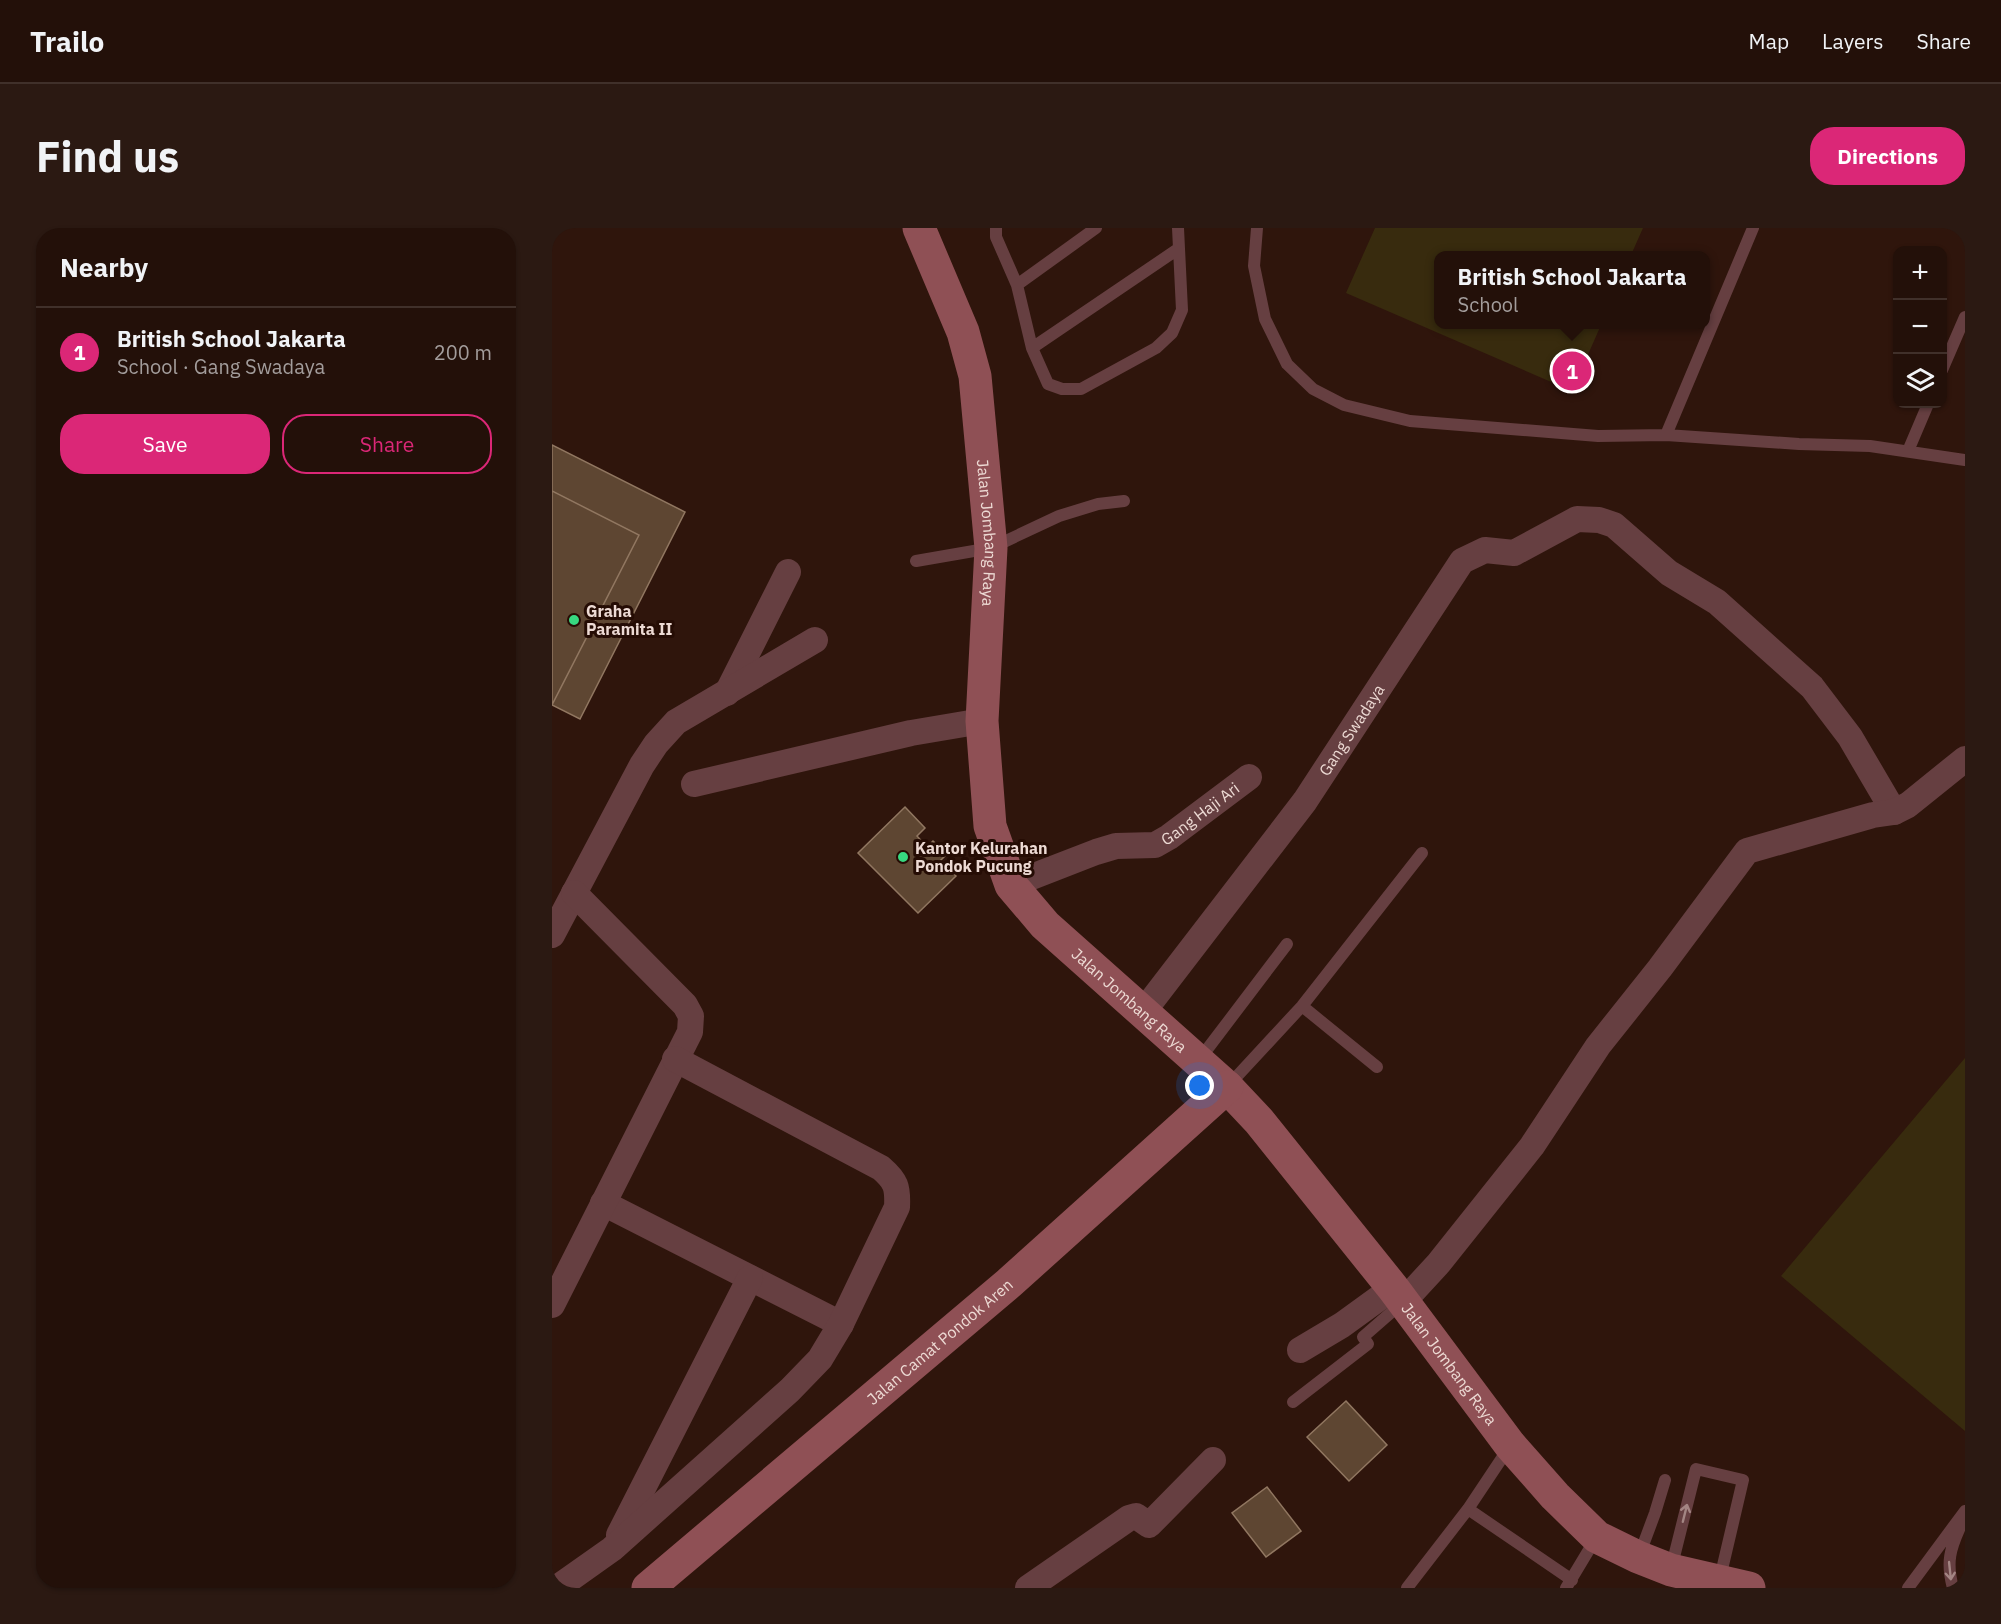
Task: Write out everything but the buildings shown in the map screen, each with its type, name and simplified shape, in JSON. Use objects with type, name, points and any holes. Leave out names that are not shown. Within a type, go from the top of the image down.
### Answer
[{"type":"main road","name":"Jalan Jombang Raya","points":[[920,228],[963,332],[975,376],[991,548],[982,721],[990,826],[1011,885],[1045,925],[1227,1087],[1259,1121],[1398,1295],[1510,1445],[1555,1496],[1597,1537],[1671,1570],[1734,1584]]},
{"type":"main road","name":"Jalan Camat Pondok Aren","points":[[648,1588],[1009,1283],[1227,1087]]},
{"type":"street","name":"Gang Swadaya","points":[[1143,1012],[1305,801],[1462,561],[1485,550],[1514,553],[1576,519],[1599,520],[1614,525],[1670,573],[1717,602],[1812,687],[1850,737],[1894,812]]},
{"type":"street","points":[[727,693],[788,573]]},
{"type":"street","points":[[552,935],[642,765],[656,744],[676,722],[815,640]]},
{"type":"street","points":[[694,784],[910,733],[982,721]]},
{"type":"street","points":[[1300,1350],[1342,1324],[1398,1295],[1482,1211],[1532,1146],[1598,1046],[1660,968],[1747,850],[1873,815],[1894,812],[1908,805],[1965,759]]},
{"type":"street","name":"Gang Haji Ari","points":[[1011,885],[1116,846],[1155,845],[1249,777]]},
{"type":"street","points":[[552,1305],[690,1032],[691,1016],[685,1005],[574,892]]},
{"type":"street","points":[[557,1588],[612,1549],[790,1390],[820,1359],[841,1324],[897,1207],[898,1192],[892,1178],[881,1168],[675,1059]]},
{"type":"street","points":[[603,1203],[841,1324]]},
{"type":"street","points":[[612,1549],[750,1278]]},
{"type":"street","points":[[1028,1588],[1129,1518],[1140,1517],[1149,1525],[1213,1460]]},
{"type":"lane","points":[[996,228],[996,237],[1017,285],[1032,348],[1048,384],[1062,389],[1081,389],[1156,348],[1172,333],[1182,310],[1178,228]]},
{"type":"lane","points":[[1017,285],[1096,228]]},
{"type":"lane","points":[[1257,228],[1254,266],[1264,319],[1287,364],[1313,389],[1344,405],[1410,421],[1598,436],[1666,435],[1799,444],[1870,446],[1965,460]]},
{"type":"lane","points":[[1666,435],[1753,228]]},
{"type":"lane","points":[[1032,348],[1178,249]]},
{"type":"lane","points":[[1947,358],[1965,317]]},
{"type":"lane","points":[[1908,451],[1926,408]]},
{"type":"lane","points":[[916,561],[991,548],[1059,516],[1098,504],[1124,501]]},
{"type":"lane","points":[[1227,1087],[1302,1006],[1422,853]]},
{"type":"lane","points":[[1198,1061],[1287,944]]},
{"type":"lane","points":[[1302,1006],[1377,1067]]},
{"type":"lane","points":[[1293,1402],[1368,1344],[1363,1336],[1398,1295]]},
{"type":"lane","points":[[1407,1588],[1468,1509],[1510,1445]]},
{"type":"lane","points":[[1671,1570],[1696,1469],[1743,1480],[1734,1584]]},
{"type":"lane","points":[[1638,1557],[1665,1480]]},
{"type":"lane","points":[[1468,1509],[1569,1584],[1597,1537]]},
{"type":"lane","points":[[1908,1588],[1965,1513]]},
{"type":"lane","points":[[1953,1588],[1948,1570],[1950,1549],[1965,1513]]},
{"type":"shaded area","points":[[1375,228],[1643,228],[1633,251],[1434,251],[1434,329],[1599,329],[1572,391],[1346,293]]},
{"type":"shaded area","points":[[1965,1058],[1965,1431],[1781,1276]]},
{"type":"place","name":"British School Jakarta","points":[[1572,371]]},
{"type":"place","name":"Graha Paramita II","points":[[574,620]]},
{"type":"place","name":"Kantor Kelurahan Pondok Pucung","points":[[903,857]]}]
